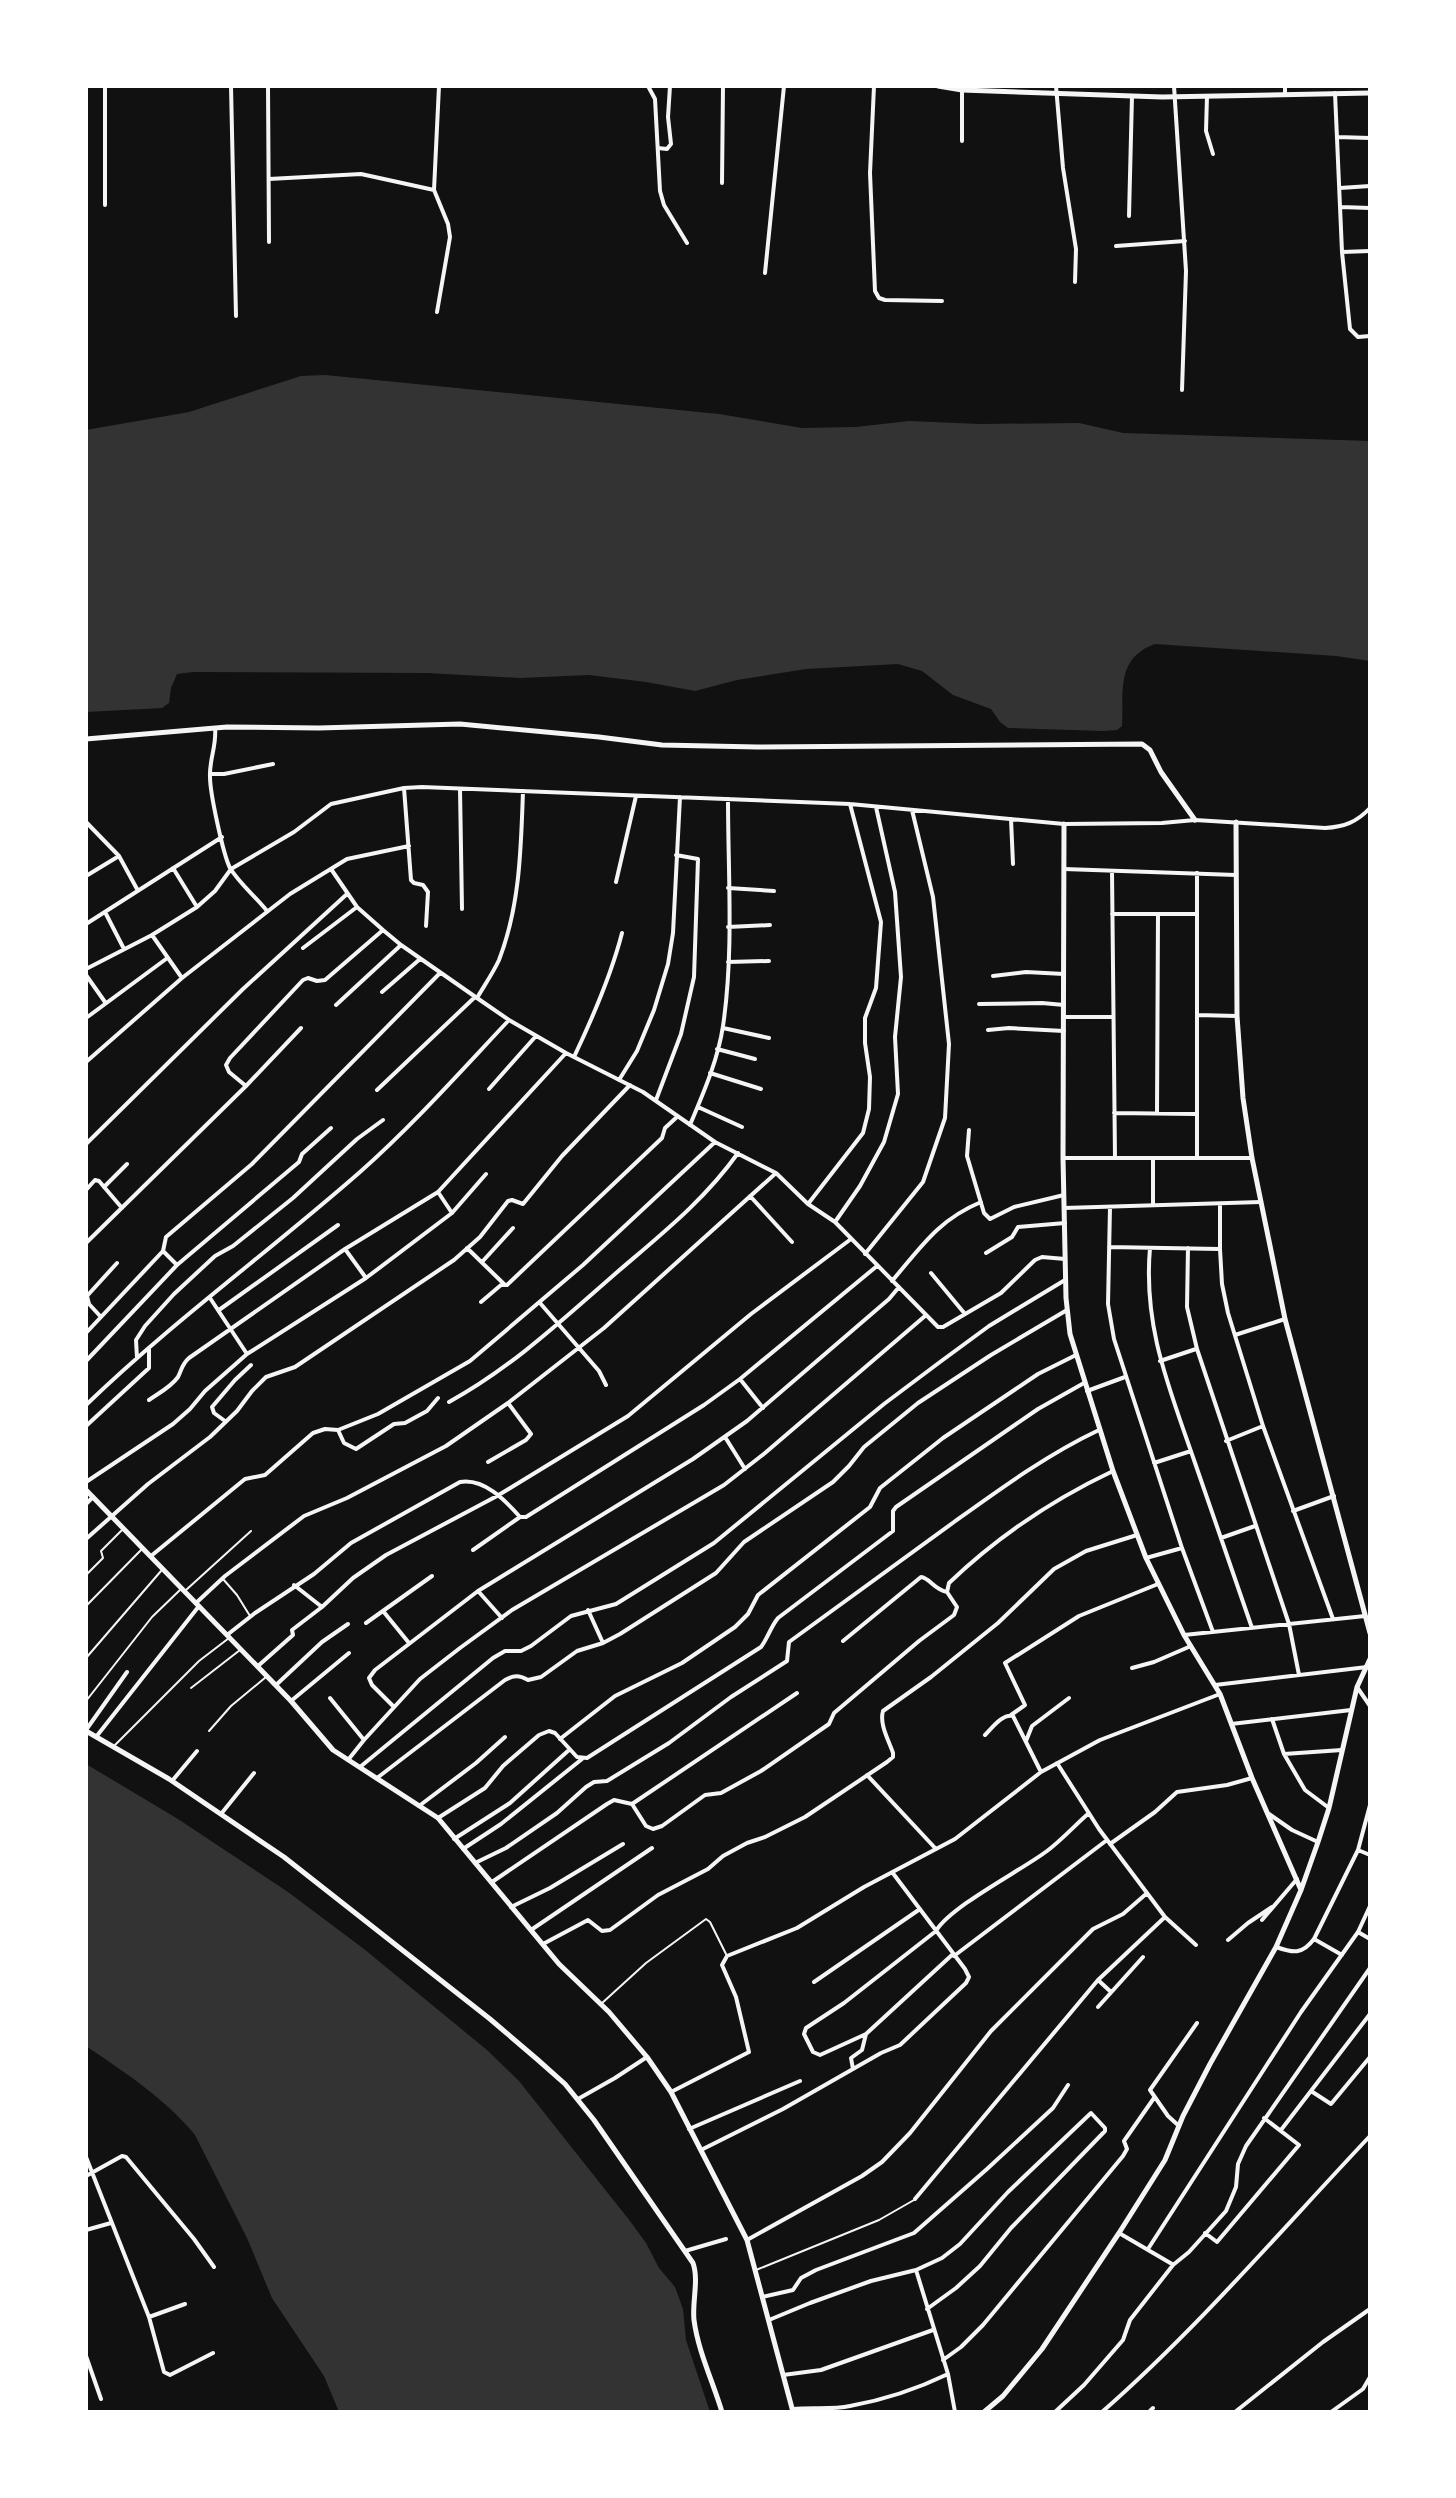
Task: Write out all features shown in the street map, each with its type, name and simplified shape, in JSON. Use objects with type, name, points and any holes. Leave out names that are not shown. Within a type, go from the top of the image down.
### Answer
[{"type":"street","points":[[105,86],[105,205]]},
{"type":"street","points":[[231,86],[236,316]]},
{"type":"street","points":[[268,86],[269,242]]},
{"type":"street","points":[[437,312],[450,237],[434,190],[439,86]]},
{"type":"street","points":[[648,86],[655,99],[660,191],[664,205],[687,243]]},
{"type":"street","points":[[658,148],[667,149],[671,144],[668,117],[670,86]]},
{"type":"street","points":[[722,183],[723,86]]},
{"type":"street","points":[[765,273],[784,86]]},
{"type":"street","points":[[874,86],[870,173],[875,291],[879,298],[885,300],[942,301]]},
{"type":"street","points":[[938,86],[1055,89],[1175,97],[1331,91],[1370,93]]},
{"type":"street","points":[[1174,86],[1186,271],[1182,390]]},
{"type":"street","points":[[1285,86],[1285,94]]},
{"type":"street","points":[[962,88],[962,141]]},
{"type":"street","points":[[1055,89],[1076,249],[1075,282]]},
{"type":"street","points":[[1331,91],[1350,329],[1358,337],[1370,336]]},
{"type":"street","points":[[1129,216],[1132,96]]},
{"type":"street","points":[[1207,96],[1206,131],[1213,154]]},
{"type":"street","points":[[1337,137],[1370,138]]},
{"type":"street","points":[[269,179],[361,174],[434,190]]},
{"type":"street","points":[[1340,188],[1370,186]]},
{"type":"street","points":[[1341,207],[1370,208]]},
{"type":"street","points":[[1116,246],[1185,241]]},
{"type":"street","points":[[1342,252],[1370,251]]},
{"type":"street","points":[[86,739],[215,728],[468,724],[662,745],[1142,744],[1150,750],[1161,772],[1195,820]]},
{"type":"street","points":[[215,728],[217,740],[210,774],[211,790],[231,869],[267,911]]},
{"type":"street","points":[[210,774],[273,764]]},
{"type":"street","points":[[404,788],[411,880],[423,885],[428,892],[426,926]]},
{"type":"street","points":[[86,969],[152,935],[197,907],[215,891],[231,869],[294,832],[331,804],[404,788],[850,804],[1064,824],[1195,820],[1325,828],[1341,827],[1360,818],[1370,808]]},
{"type":"street","points":[[460,789],[462,909]]},
{"type":"street","points":[[377,1090],[476,998],[498,961],[515,907],[523,791]]},
{"type":"street","points":[[616,882],[636,796]]},
{"type":"street","points":[[619,1080],[637,1051],[668,964],[673,933],[680,797]]},
{"type":"street","points":[[690,1125],[723,1028],[728,962],[728,799]]},
{"type":"street","points":[[808,1204],[863,1133],[869,1109],[870,1077],[865,1018],[876,988],[881,922],[850,804]]},
{"type":"street","points":[[835,1222],[860,1186],[884,1142],[898,1094],[895,1037],[901,977],[895,892],[876,807]]},
{"type":"street","points":[[865,1254],[923,1182],[945,1118],[949,1044],[933,897],[912,810]]},
{"type":"street","points":[[1011,819],[1013,864]]},
{"type":"street","points":[[86,822],[119,856],[138,890]]},
{"type":"street","points":[[1236,822],[1237,1016],[1243,1098],[1252,1158],[1285,1319],[1370,1633]]},
{"type":"street","points":[[1064,824],[1065,1259],[1067,1310],[1076,1355],[1113,1471],[1146,1558],[1184,1635],[1220,1694],[1252,1778],[1301,1890]]},
{"type":"street","points":[[86,924],[222,837]]},
{"type":"street","points":[[86,1062],[182,978],[267,911],[347,859],[409,846]]},
{"type":"street","points":[[656,1101],[681,1034],[694,977],[698,859],[676,855]]},
{"type":"street","points":[[86,876],[119,856]]},
{"type":"street","points":[[173,868],[197,907]]},
{"type":"street","points":[[331,869],[357,907],[401,945],[476,998],[566,1053],[630,1085],[715,1142],[776,1173],[808,1204],[835,1222],[938,1327],[1001,1293],[1035,1260],[1042,1257],[1065,1259]]},
{"type":"street","points":[[1064,869],[1236,875]]},
{"type":"street","points":[[1112,871],[1115,1158]]},
{"type":"street","points":[[1197,873],[1197,1158]]},
{"type":"street","points":[[728,888],[774,891]]},
{"type":"street","points":[[86,1144],[243,989],[347,894]]},
{"type":"street","points":[[303,948],[357,907]]},
{"type":"street","points":[[105,912],[124,949]]},
{"type":"street","points":[[1112,914],[1197,914]]},
{"type":"street","points":[[1157,1114],[1158,914]]},
{"type":"street","points":[[728,927],[770,925]]},
{"type":"street","points":[[246,1086],[229,1072],[226,1065],[230,1058],[303,980],[325,980],[383,930]]},
{"type":"street","points":[[574,1057],[598,1006],[622,933]]},
{"type":"street","points":[[152,935],[182,978]]},
{"type":"street","points":[[336,1005],[401,945]]},
{"type":"street","points":[[86,1018],[166,959]]},
{"type":"street","points":[[382,992],[420,959]]},
{"type":"street","points":[[728,962],[769,961]]},
{"type":"street","points":[[993,976],[1026,972],[1064,974]]},
{"type":"street","points":[[86,1333],[163,1251],[166,1237],[252,1164],[440,973]]},
{"type":"street","points":[[86,975],[105,1002]]},
{"type":"street","points":[[979,1004],[1064,1005]]},
{"type":"street","points":[[1197,1015],[1237,1016]]},
{"type":"street","points":[[1064,1017],[1113,1017]]},
{"type":"street","points":[[86,1405],[137,1358],[358,1174],[412,1125],[509,1020]]},
{"type":"street","points":[[86,1243],[301,1028]]},
{"type":"street","points":[[723,1028],[769,1038]]},
{"type":"street","points":[[988,1030],[1064,1031]]},
{"type":"street","points":[[489,1089],[536,1036]]},
{"type":"street","points":[[717,1049],[755,1059]]},
{"type":"street","points":[[149,1400],[171,1385],[179,1375],[182,1364],[189,1358],[345,1249],[438,1192],[566,1053]]},
{"type":"street","points":[[710,1073],[761,1089]]},
{"type":"street","points":[[86,1539],[111,1515],[210,1437],[266,1377],[295,1367],[467,1248],[480,1237],[508,1201],[523,1204],[562,1156],[630,1085]]},
{"type":"street","points":[[698,1107],[742,1127]]},
{"type":"street","points":[[1114,1113],[1197,1114]]},
{"type":"street","points":[[481,1302],[504,1284],[507,1285],[662,1138],[665,1128],[678,1116]]},
{"type":"street","points":[[137,1358],[136,1340],[174,1294],[215,1256],[269,1218],[357,1139],[383,1120]]},
{"type":"street","points":[[86,1361],[177,1265],[299,1162],[302,1154],[331,1128]]},
{"type":"street","points":[[969,1130],[967,1156],[984,1213],[990,1219],[1014,1207],[1064,1195]]},
{"type":"street","points":[[151,1556],[245,1479],[265,1475],[313,1433],[325,1429],[338,1430],[378,1414],[470,1361],[540,1303],[715,1142]]},
{"type":"street","points":[[449,1402],[491,1378],[558,1324],[684,1215],[738,1153]]},
{"type":"street","points":[[1063,1158],[1252,1158]]},
{"type":"street","points":[[1153,1158],[1153,1205]]},
{"type":"street","points":[[104,1187],[127,1164]]},
{"type":"street","points":[[96,1737],[197,1604],[223,1579],[304,1516],[347,1498],[446,1446],[508,1403],[604,1328],[776,1173]]},
{"type":"street","points":[[86,1482],[173,1424],[247,1354],[366,1278],[452,1213],[486,1174]]},
{"type":"street","points":[[86,1190],[95,1180],[99,1181],[122,1208]]},
{"type":"street","points":[[438,1192],[452,1213]]},
{"type":"street","points":[[750,1196],[792,1242]]},
{"type":"street","points":[[892,1281],[935,1231],[958,1211],[981,1202]]},
{"type":"street","points":[[1064,1208],[1261,1202]]},
{"type":"street","points":[[1220,1204],[1222,1284],[1235,1335],[1263,1426],[1333,1619]]},
{"type":"street","points":[[1110,1207],[1108,1304],[1114,1339],[1182,1548],[1213,1632]]},
{"type":"street","points":[[986,1253],[1012,1237],[1018,1227],[1065,1223]]},
{"type":"street","points":[[219,1310],[338,1225]]},
{"type":"street","points":[[482,1262],[513,1228]]},
{"type":"street","points":[[258,1666],[293,1635],[292,1630],[353,1578],[386,1555],[497,1496],[628,1416],[751,1314],[851,1239]]},
{"type":"street","points":[[1109,1247],[1220,1249]]},
{"type":"street","points":[[467,1248],[504,1284]]},
{"type":"street","points":[[1150,1248],[1147,1277],[1149,1303],[1160,1361],[1252,1628]]},
{"type":"street","points":[[1188,1248],[1187,1307],[1197,1349],[1289,1624],[1299,1675]]},
{"type":"street","points":[[345,1249],[366,1278]]},
{"type":"street","points":[[163,1251],[177,1265]]},
{"type":"street","points":[[101,1317],[89,1304],[87,1296],[117,1263]]},
{"type":"street","points":[[473,1550],[520,1517],[526,1517],[704,1405],[877,1266]]},
{"type":"street","points":[[931,1273],[965,1314]]},
{"type":"street","points":[[360,1767],[493,1658],[505,1651],[521,1651],[571,1616],[616,1604],[714,1543],[940,1362],[989,1326],[1066,1279]]},
{"type":"street","points":[[393,1706],[372,1685],[369,1678],[375,1670],[478,1591],[725,1437],[763,1408],[899,1287]]},
{"type":"street","points":[[210,1298],[247,1354]]},
{"type":"street","points":[[540,1303],[579,1346],[606,1385]]},
{"type":"street","points":[[376,1778],[505,1680],[512,1676],[528,1680],[541,1677],[577,1651],[603,1643],[716,1573],[744,1542],[833,1482],[864,1447],[918,1403],[1067,1310]]},
{"type":"street","points":[[348,1760],[420,1679],[502,1618],[724,1485],[925,1316]]},
{"type":"street","points":[[1235,1335],[1285,1319]]},
{"type":"street","points":[[86,1426],[149,1368],[149,1349]]},
{"type":"street","points":[[1160,1361],[1197,1349]]},
{"type":"street","points":[[560,1739],[615,1696],[682,1663],[735,1627],[748,1614],[758,1595],[870,1507],[880,1488],[922,1454],[1038,1374],[1076,1355]]},
{"type":"street","points":[[225,1421],[214,1413],[212,1407],[251,1365]]},
{"type":"street","points":[[1087,1391],[1125,1377]]},
{"type":"street","points":[[740,1379],[763,1408]]},
{"type":"street","points":[[463,1849],[512,1815],[582,1759],[761,1647],[778,1618],[893,1531],[893,1511],[896,1507],[1038,1409],[1085,1382]]},
{"type":"street","points":[[338,1430],[344,1443],[356,1449],[394,1424],[405,1423],[427,1411],[438,1398]]},
{"type":"street","points":[[488,1462],[531,1434],[508,1403]]},
{"type":"street","points":[[1226,1441],[1263,1426]]},
{"type":"street","points":[[475,1863],[506,1848],[557,1813],[594,1782],[607,1781],[669,1743],[787,1661],[789,1642],[924,1543],[1060,1451],[1099,1430]]},
{"type":"street","points":[[725,1437],[745,1469]]},
{"type":"street","points":[[1154,1463],[1191,1451]]},
{"type":"street","points":[[947,1592],[949,1583],[1004,1535],[1074,1490],[1113,1471]]},
{"type":"street","points":[[228,1636],[250,1616],[314,1574],[351,1543],[460,1482],[476,1481],[505,1499],[520,1517]]},
{"type":"street","points":[[86,1490],[258,1666],[333,1750],[438,1818],[559,1964],[601,2004],[647,2057],[671,2092],[747,2240],[793,2411],[815,2406],[848,2407],[916,2388],[948,2374]]},
{"type":"street","points":[[1293,1511],[1334,1496]]},
{"type":"street","points":[[86,1504],[93,1497]]},
{"type":"street","points":[[1221,1538],[1255,1526]]},
{"type":"street","points":[[543,1944],[588,1920],[602,1931],[610,1930],[658,1895],[708,1869],[723,1856],[747,1843],[805,1817],[867,1775],[893,1757],[881,1716],[883,1711],[998,1623],[1054,1569],[1086,1551],[1137,1535]]},
{"type":"street","points":[[1146,1558],[1182,1548]]},
{"type":"street","points":[[366,1623],[432,1576]]},
{"type":"street","points":[[491,1883],[614,1800],[632,1804],[646,1826],[653,1829],[662,1826],[705,1795],[721,1793],[761,1771],[829,1724],[834,1713],[954,1615],[957,1607],[947,1592],[936,1590],[926,1578],[921,1577],[843,1641]]},
{"type":"street","points":[[985,1735],[1003,1718],[1025,1705],[1005,1663],[1079,1616],[1158,1584]]},
{"type":"street","points":[[294,1585],[322,1607]]},
{"type":"street","points":[[478,1591],[502,1618]]},
{"type":"street","points":[[588,1610],[603,1643]]},
{"type":"street","points":[[383,1611],[409,1643]]},
{"type":"street","points":[[1184,1635],[1366,1616]]},
{"type":"street","points":[[276,1685],[322,1642],[348,1624]]},
{"type":"street","points":[[1132,1668],[1191,1646]]},
{"type":"street","points":[[291,1701],[349,1653]]},
{"type":"street","points":[[984,2412],[1003,2396],[1042,2349],[1165,2160],[1179,2126],[1245,1999],[1276,1947],[1318,1842],[1357,1687],[1370,1659]]},
{"type":"street","points":[[1215,1685],[1367,1667]]},
{"type":"street","points":[[127,1672],[86,1731],[172,1781],[316,1880],[490,2019],[552,2072],[578,2099],[695,2267],[693,2312],[696,2331],[722,2412]]},
{"type":"street","points":[[1357,1687],[1370,1706]]},
{"type":"street","points":[[632,1804],[797,1693]]},
{"type":"street","points":[[671,2092],[749,2052],[736,1997],[722,1965],[727,1956],[797,1928],[955,1839],[1041,1772],[1100,1740],[1220,1694]]},
{"type":"street","points":[[330,1698],[364,1740]]},
{"type":"street","points":[[1026,1741],[1032,1726],[1069,1698]]},
{"type":"street","points":[[1231,1724],[1351,1710]]},
{"type":"street","points":[[1011,1715],[1041,1772]]},
{"type":"street","points":[[1272,1719],[1284,1754],[1305,1790],[1329,1808]]},
{"type":"street","points":[[438,1818],[485,1788],[503,1766],[539,1735],[549,1731],[555,1733],[582,1759]]},
{"type":"street","points":[[419,1806],[505,1737]]},
{"type":"street","points":[[454,1839],[510,1803],[569,1749]]},
{"type":"street","points":[[1284,1754],[1342,1750]]},
{"type":"street","points":[[172,1781],[197,1751]]},
{"type":"street","points":[[1057,1763],[1146,1894],[1165,1917],[1196,1945]]},
{"type":"street","points":[[221,1814],[254,1773]]},
{"type":"street","points":[[867,1775],[936,1849]]},
{"type":"street","points":[[1089,1813],[1050,1849],[960,1909],[936,1931],[804,2032],[813,2052],[817,2056],[866,2034],[954,1955],[1108,1842],[1155,1812],[1177,1792],[1252,1778]]},
{"type":"street","points":[[1276,1947],[1291,1953],[1299,1952],[1314,1939],[1358,1850],[1370,1805]]},
{"type":"street","points":[[1267,1812],[1292,1830],[1318,1842]]},
{"type":"street","points":[[511,1907],[623,1844]]},
{"type":"street","points":[[531,1930],[652,1848]]},
{"type":"street","points":[[1358,1850],[1370,1855]]},
{"type":"street","points":[[700,2151],[900,2045],[966,1983],[969,1977],[892,1872]]},
{"type":"street","points":[[1262,1920],[1297,1879]]},
{"type":"street","points":[[747,2240],[882,2162],[910,2133],[991,2031],[1093,1929],[1123,1914],[1146,1894]]},
{"type":"street","points":[[1148,2249],[1301,2012],[1358,1932],[1370,1906]]},
{"type":"street","points":[[1228,1940],[1272,1907]]},
{"type":"street","points":[[814,1982],[920,1909]]},
{"type":"street","points":[[915,2199],[1098,1980],[1165,1917]]},
{"type":"street","points":[[1358,1932],[1370,1939]]},
{"type":"street","points":[[1314,1939],[1342,1955]]},
{"type":"street","points":[[1098,2007],[1143,1957]]},
{"type":"street","points":[[1055,2412],[1084,2385],[1123,2340],[1130,2320],[1173,2265],[1226,2211],[1236,2187],[1238,2164],[1246,2146],[1370,1968]]},
{"type":"street","points":[[1098,1980],[1111,1992]]},
{"type":"street","points":[[1281,2131],[1370,2014]]},
{"type":"street","points":[[1179,2126],[1154,2098],[1150,2088],[1197,2023]]},
{"type":"street","points":[[853,2069],[851,2058],[862,2050],[866,2034]]},
{"type":"street","points":[[578,2099],[647,2057]]},
{"type":"street","points":[[1311,2091],[1331,2104],[1370,2057]]},
{"type":"street","points":[[689,2129],[800,2081]]},
{"type":"street","points":[[762,2297],[793,2290],[801,2278],[816,2270],[914,2233],[1053,2108],[1068,2085]]},
{"type":"street","points":[[943,2360],[983,2325],[1123,2156],[1127,2149],[1124,2141],[1154,2098]]},
{"type":"street","points":[[769,2320],[871,2281],[916,2270],[942,2258],[960,2244],[1008,2192],[1089,2114],[1105,2128],[1081,2158],[1011,2228],[980,2266],[927,2309]]},
{"type":"street","points":[[1205,2233],[1217,2242],[1299,2145],[1264,2118]]},
{"type":"street","points":[[1102,2412],[1274,2242],[1370,2136]]},
{"type":"street","points":[[89,2176],[122,2156],[126,2157],[214,2267]]},
{"type":"street","points":[[86,2157],[89,2176],[149,2317],[167,2375],[213,2353]]},
{"type":"street","points":[[86,2230],[111,2223]]},
{"type":"street","points":[[1119,2233],[1173,2265]]},
{"type":"street","points":[[685,2251],[726,2239]]},
{"type":"street","points":[[916,2270],[948,2374],[955,2412]]},
{"type":"street","points":[[149,2317],[185,2304]]},
{"type":"street","points":[[1235,2412],[1370,2309]]},
{"type":"street","points":[[783,2375],[821,2370],[933,2330]]},
{"type":"street","points":[[86,2356],[101,2399]]},
{"type":"street","points":[[1331,2412],[1363,2389],[1370,2377]]},
{"type":"lane","points":[[86,1575],[103,1558],[101,1551],[123,1528]]},
{"type":"lane","points":[[86,1701],[152,1617],[251,1531]]},
{"type":"lane","points":[[86,1606],[143,1548]]},
{"type":"lane","points":[[86,1658],[163,1569]]},
{"type":"lane","points":[[223,1579],[250,1616]]},
{"type":"lane","points":[[113,1747],[228,1636]]},
{"type":"lane","points":[[191,1688],[241,1649]]},
{"type":"lane","points":[[209,1731],[231,1706],[267,1676]]},
{"type":"lane","points":[[601,2004],[646,1963],[706,1919],[727,1956]]},
{"type":"lane","points":[[755,2271],[879,2220],[915,2199]]},
{"type":"shaded area","points":[[325,375],[719,414],[802,428],[856,427],[909,421],[1079,423],[1123,433],[1370,441],[1370,661],[1155,644],[1142,650],[1128,667],[1124,678],[1122,726],[1117,730],[1103,731],[1008,728],[991,709],[953,695],[922,671],[898,664],[806,669],[737,680],[695,691],[589,675],[520,678],[427,673],[193,672],[177,674],[169,703],[162,708],[86,712],[86,430],[189,412],[301,376]]},
{"type":"shaded area","points":[[86,1764],[178,1819],[288,1892],[364,1949],[487,2050],[519,2081],[630,2221],[659,2268],[675,2287],[683,2309],[686,2340],[710,2412],[339,2412],[324,2376],[272,2298],[247,2238],[195,2135],[158,2098],[86,2046]]}]
